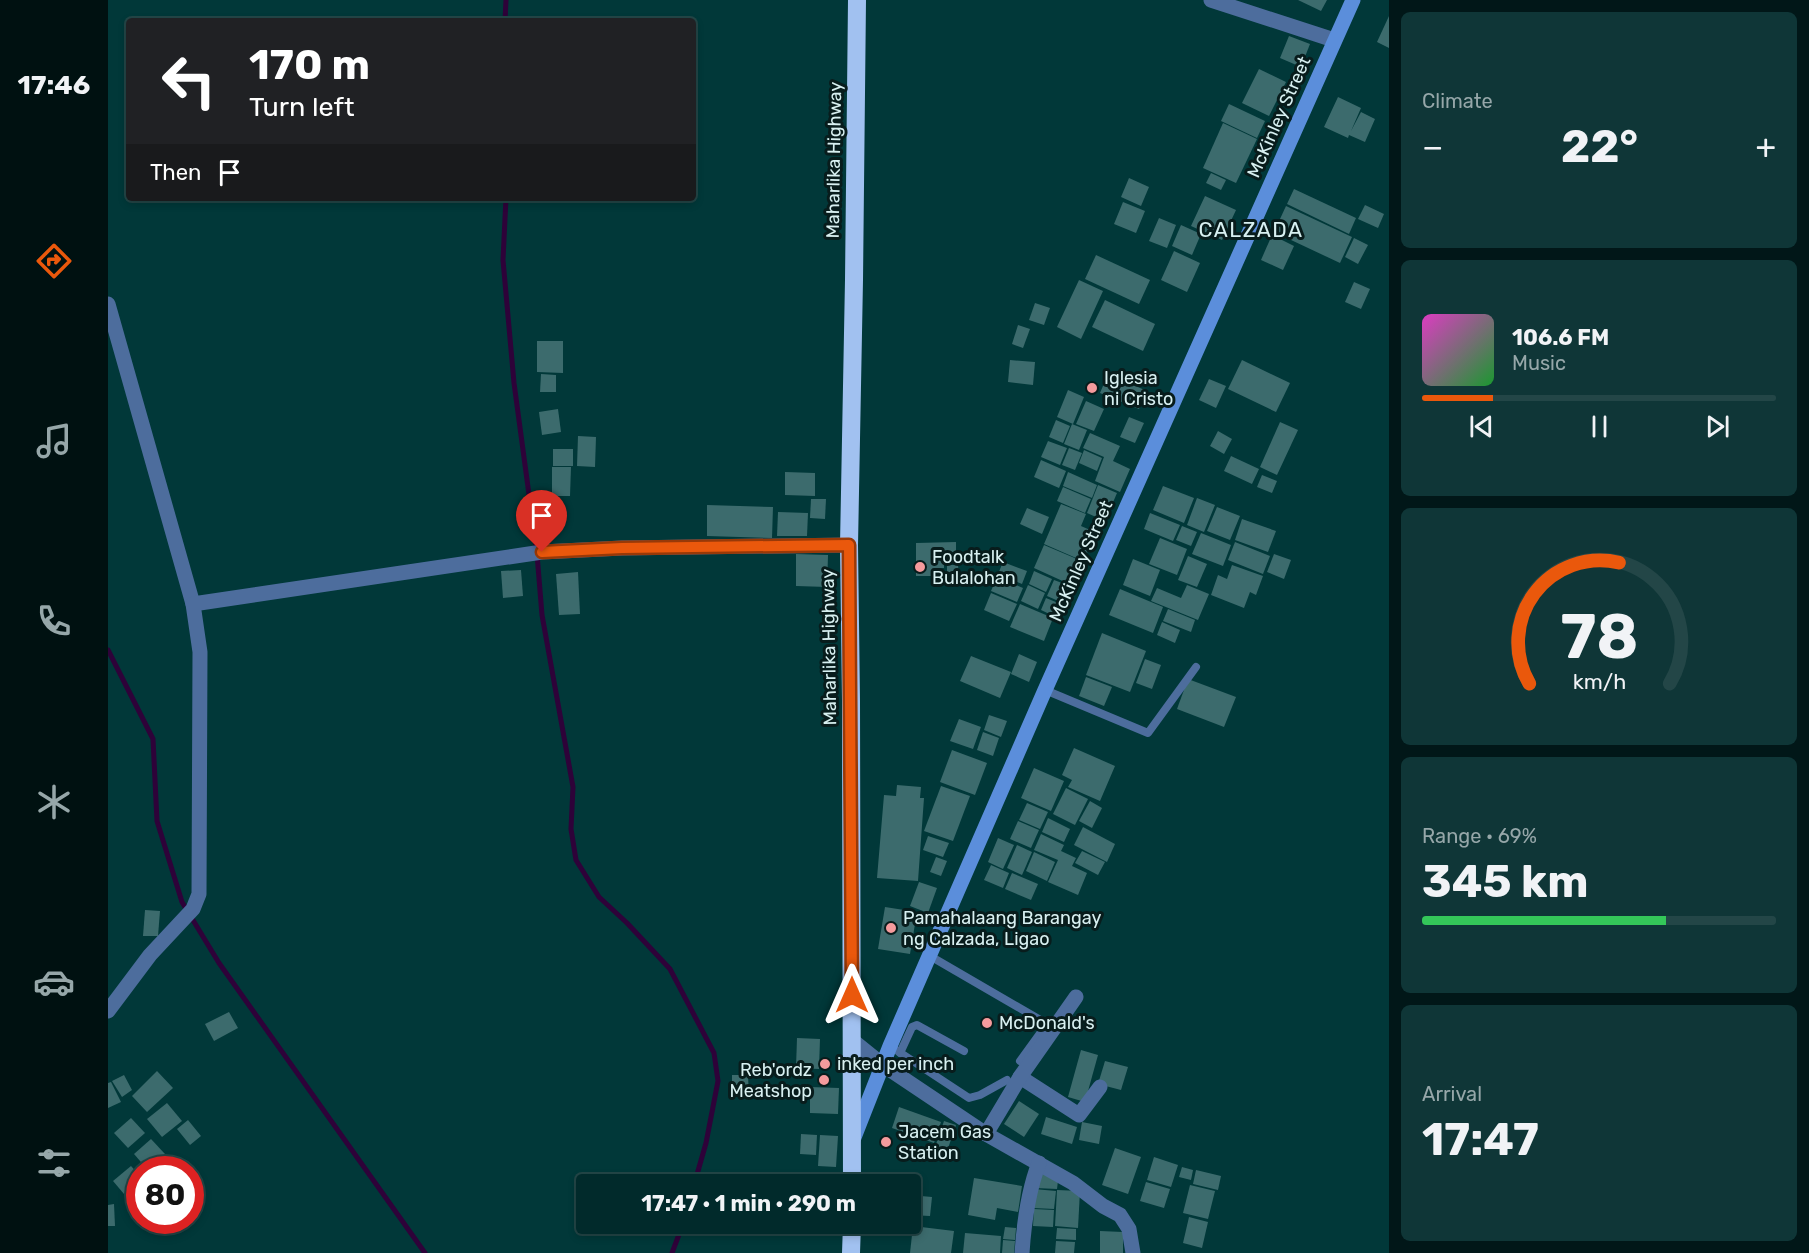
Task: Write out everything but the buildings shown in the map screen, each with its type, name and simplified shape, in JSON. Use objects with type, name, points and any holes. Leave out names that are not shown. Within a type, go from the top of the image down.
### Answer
[{"type":"highway","name":"Maharlika Highway","points":[[852,1174],[849,545],[857,0]]},
{"type":"highway","points":[[851,1253],[852,1234]]},
{"type":"main road","name":"McKinley Street","points":[[853,1142],[883,1065],[895,1049],[930,956],[1045,690],[1353,0]]},
{"type":"street","points":[[1211,0],[1334,40]]},
{"type":"street","points":[[108,304],[193,604],[200,652],[199,894],[193,909],[150,955],[108,1011]]},
{"type":"street","points":[[193,604],[542,552],[622,548],[849,545]]},
{"type":"street","points":[[986,1134],[1013,1078],[1076,997]]},
{"type":"street","points":[[852,1041],[883,1065],[986,1134],[1073,1183],[1103,1206],[1120,1215],[1129,1229],[1134,1253]]},
{"type":"street","points":[[1013,1078],[1079,1114],[1100,1087]]},
{"type":"street","points":[[1022,1253],[1023,1232],[1033,1179],[1039,1163]]},
{"type":"lane","points":[[1045,690],[1148,733],[1196,667]]},
{"type":"lane","points":[[930,956],[1042,1021],[1041,1032],[1020,1061]]},
{"type":"lane","points":[[964,1051],[917,1025],[912,1027],[895,1049],[969,1098],[980,1095],[1013,1078]]},
{"type":"waterway","points":[[505,18],[506,0]]},
{"type":"waterway","points":[[506,201],[503,260],[514,383],[537,554],[542,615],[573,787],[571,829],[576,860],[599,897],[670,969],[714,1053],[718,1081],[706,1143],[697,1174]]},
{"type":"waterway","points":[[108,650],[153,739],[157,821],[182,902],[219,963],[425,1253]]},
{"type":"waterway","points":[[672,1253],[679,1234]]},
{"type":"place","name":"Iglesia ni Cristo","points":[[1092,388]]},
{"type":"place","name":"Foodtalk Bulalohan","points":[[920,567]]},
{"type":"place","name":"Pamahalaang Barangay ng Calzada, Ligao","points":[[891,928]]},
{"type":"place","name":"McDonald's","points":[[987,1023]]},
{"type":"place","name":"inked per inch","points":[[825,1064]]},
{"type":"place","name":"Reb'ordz Meatshop","points":[[824,1080]]},
{"type":"place","name":"Jacem Gas Station","points":[[886,1142]]},
{"type":"district","name":"CALZADA","points":[[1251,230]]},
{"type":"route","points":[[542,552],[622,548],[849,545],[852,995]]}]
